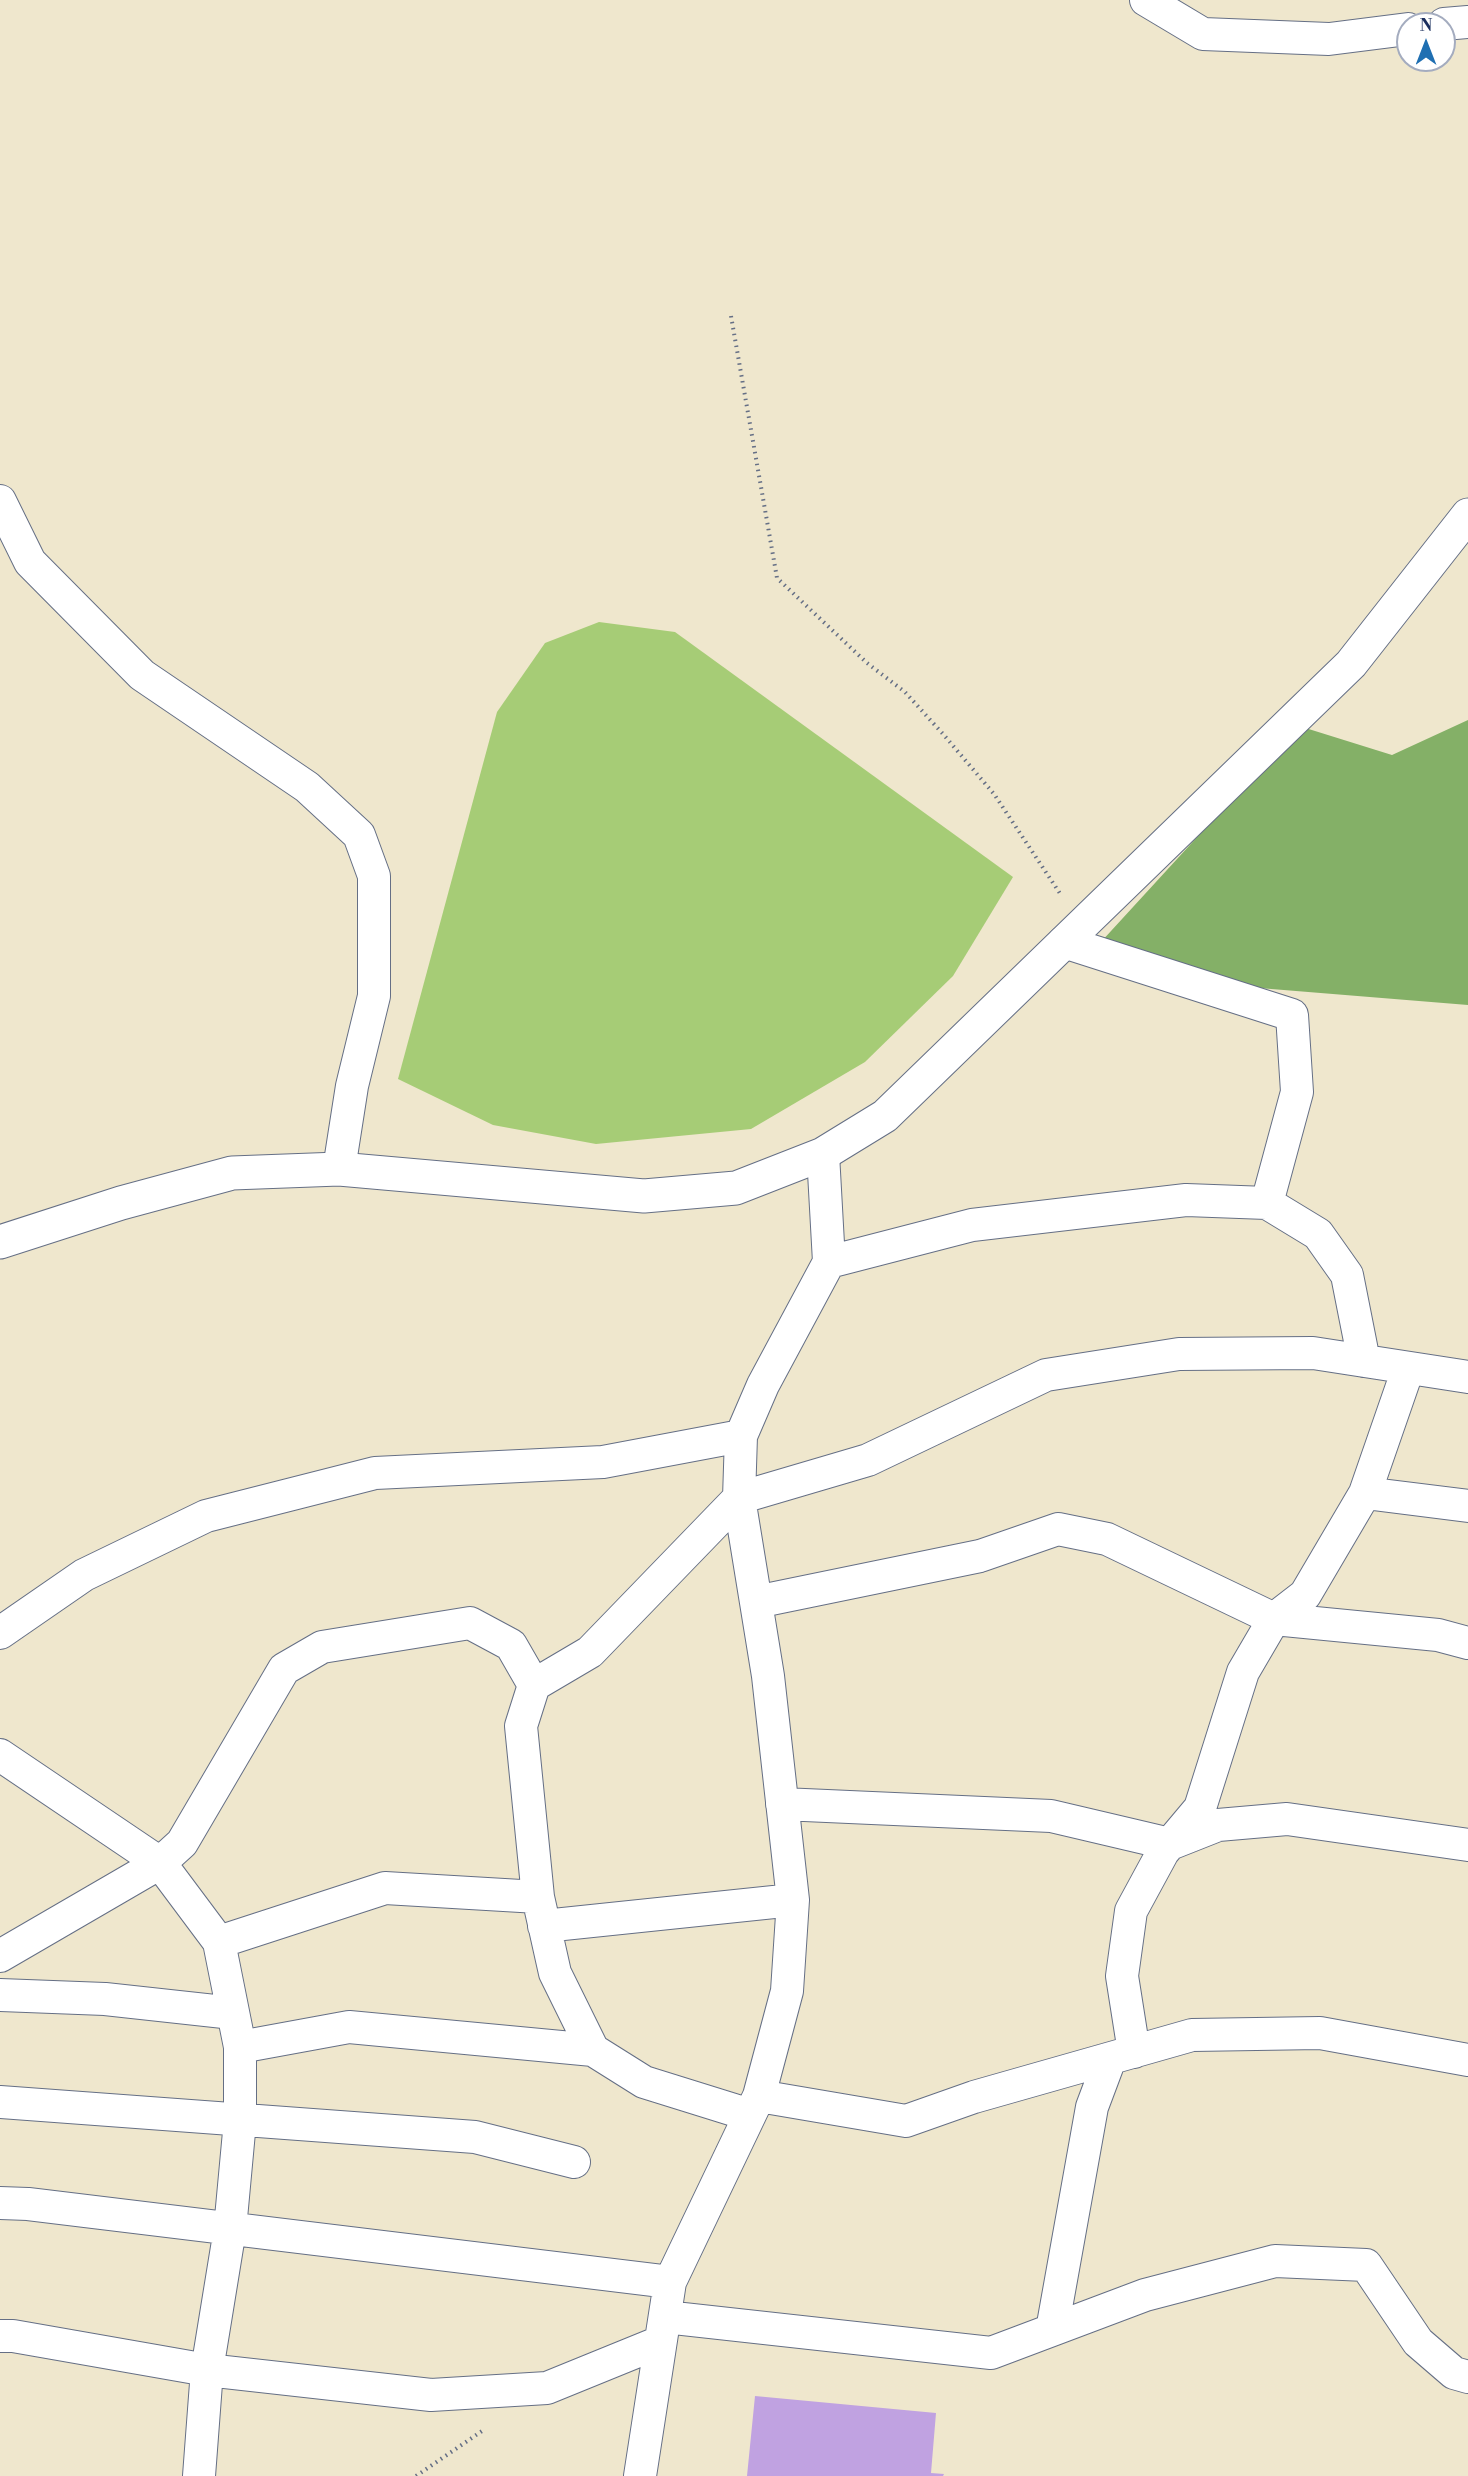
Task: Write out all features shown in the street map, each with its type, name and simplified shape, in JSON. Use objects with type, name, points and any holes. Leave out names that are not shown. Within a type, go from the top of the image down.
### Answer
[{"type":"street","points":[[1146,0],[1203,34],[1329,39],[1396,31]]},
{"type":"street","points":[[0,501],[30,562],[142,675],[307,787],[359,835],[374,876],[374,996],[352,1086],[339,1168]]},
{"type":"street","points":[[0,1242],[121,1203],[232,1173],[339,1168],[644,1196],[736,1188],[823,1154],[885,1116],[1351,664],[1468,515]]},
{"type":"street","points":[[1073,934],[1292,1015],[1297,1092],[1267,1203]]},
{"type":"street","points":[[640,2476],[670,2283],[755,2105],[787,1991],[793,1900],[768,1676],[739,1498],[741,1436],[763,1385],[829,1262],[823,1154]]},
{"type":"street","points":[[829,1262],[972,1225],[1186,1200],[1267,1203],[1318,1234],[1347,1275],[1364,1361]]},
{"type":"street","points":[[593,2050],[555,1973],[541,1912],[521,1725],[534,1685],[590,1652],[739,1498],[868,1460],[1046,1375],[1179,1353],[1313,1353],[1408,1370],[1468,1377]]},
{"type":"street","points":[[1052,2330],[1092,2107],[1122,2055],[1122,1976],[1131,1911],[1170,1844],[1200,1808],[1243,1672],[1274,1619],[1305,1595],[1365,1493],[1408,1370]]},
{"type":"street","points":[[0,1633],[84,1575],[206,1516],[375,1473],[603,1462],[741,1436]]},
{"type":"street","points":[[1365,1493],[1468,1506]]},
{"type":"street","points":[[756,1602],[980,1556],[1058,1528],[1107,1539],[1274,1619],[1438,1635],[1468,1643]]},
{"type":"street","points":[[0,1956],[160,1863],[182,1843],[284,1669],[322,1647],[470,1623],[512,1645],[534,1685]]},
{"type":"street","points":[[0,1755],[160,1863],[219,1942],[240,2047],[240,2121],[230,2229],[207,2370],[199,2476]]},
{"type":"street","points":[[783,1804],[1051,1816],[1170,1844],[1218,1825],[1287,1819],[1468,1845]]},
{"type":"street","points":[[219,1942],[385,1888],[541,1912],[793,1900]]},
{"type":"street","points":[[0,1995],[105,1999],[233,2013]]},
{"type":"street","points":[[240,2047],[349,2027],[593,2050],[644,2082],[755,2105],[906,2121],[974,2097],[1192,2035],[1320,2033],[1468,2060]]},
{"type":"street","points":[[0,2102],[475,2137],[574,2163]]},
{"type":"street","points":[[0,2203],[28,2204],[670,2283]]},
{"type":"street","points":[[0,2336],[13,2336],[207,2370],[431,2395],[547,2388],[663,2329],[991,2354],[1145,2295],[1275,2261],[1366,2265],[1418,2342],[1454,2373],[1468,2377]]},
{"type":"path","points":[[731,316],[777,578],[867,663],[904,692],[944,734],[994,794],[1073,934]]},
{"type":"path","points":[[416,2476],[491,2426]]},
{"type":"green space","points":[[599,622],[675,632],[1013,877],[953,976],[865,1062],[751,1129],[596,1144],[493,1125],[398,1079],[497,712],[545,643]]},
{"type":"green space","points":[[1468,720],[1468,1005],[1210,984],[1100,943],[1299,726],[1392,755]]},
{"type":"building","points":[[755,2396],[936,2413],[931,2473],[944,2474],[943,2476],[747,2476]]}]
